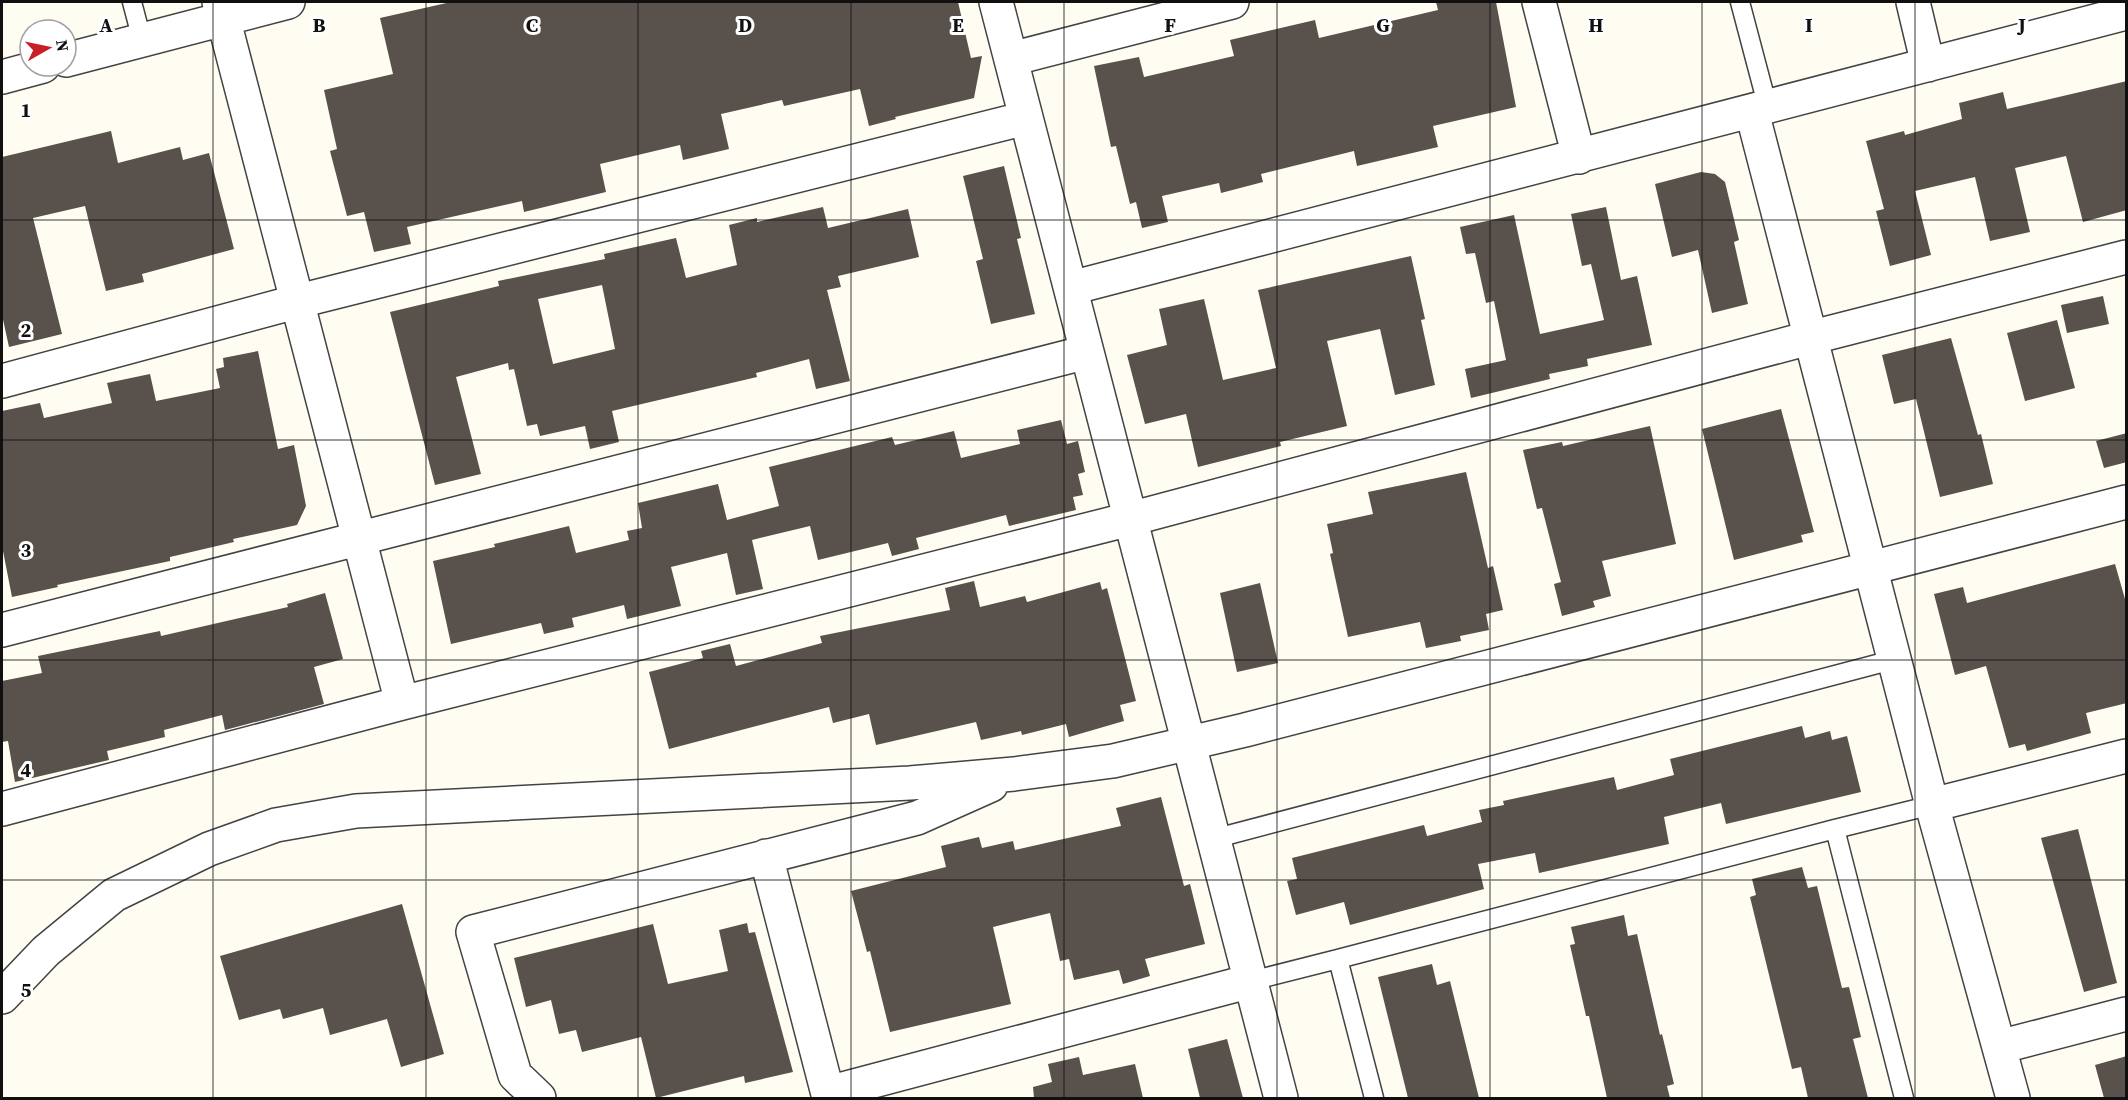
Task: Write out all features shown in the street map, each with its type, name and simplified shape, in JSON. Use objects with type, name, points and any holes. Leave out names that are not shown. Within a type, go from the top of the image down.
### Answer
[{"type":"street","points":[[78,57],[142,40],[221,10],[288,2]]},
{"type":"street","points":[[996,2],[1281,1098]]},
{"type":"street","points":[[1011,58],[1232,2]]},
{"type":"street","points":[[1539,2],[1579,157]]},
{"type":"street","points":[[1913,2],[1928,65]]},
{"type":"street","points":[[221,10],[299,301],[402,703]]},
{"type":"street","points":[[1071,288],[2127,13]]},
{"type":"street","points":[[2,77],[18,73]]},
{"type":"street","points":[[1760,110],[1813,337],[1871,567],[1932,805],[2013,1098]]},
{"type":"street","points":[[2,381],[299,301],[1026,118]]},
{"type":"street","points":[[2,809],[402,703],[1130,519],[1813,337],[2127,257]]},
{"type":"street","points":[[2,630],[1087,352]]},
{"type":"street","points":[[2,997],[46,951],[114,895],[209,849],[276,825],[356,811],[910,783],[1014,774],[1113,761],[1189,744],[2127,502]]},
{"type":"street","points":[[1932,805],[2127,756]]},
{"type":"street","points":[[539,1098],[515,1075],[473,932],[916,818],[1014,774]]},
{"type":"street","points":[[766,856],[829,1096],[1251,981]]},
{"type":"street","points":[[1999,1047],[2127,1014]]},
{"type":"lane","points":[[132,2],[142,40]]},
{"type":"lane","points":[[1740,2],[1760,110]]},
{"type":"lane","points":[[1214,839],[1896,659]]},
{"type":"lane","points":[[1251,981],[1932,805]]},
{"type":"lane","points":[[1835,829],[1904,1098]]},
{"type":"lane","points":[[1338,959],[1374,1098]]},
{"type":"building","points":[[451,2],[958,2],[971,58],[982,56],[974,98],[895,117],[896,119],[869,126],[860,89],[784,106],[782,100],[721,114],[729,149],[683,160],[680,145],[600,164],[606,192],[524,212],[522,201],[407,227],[411,244],[374,252],[364,212],[347,216],[330,151],[337,149],[324,90],[393,74],[380,18]]},
{"type":"building","points":[[1436,2],[1496,2],[1516,107],[1433,126],[1438,147],[1357,166],[1354,151],[1261,174],[1263,182],[1221,193],[1219,183],[1162,196],[1168,222],[1142,228],[1136,202],[1130,204],[1116,146],[1111,147],[1094,66],[1139,57],[1144,77],[1234,56],[1230,40],[1315,20],[1319,38],[1438,10]]},
{"type":"building","points":[[2127,81],[2127,210],[2083,222],[2066,156],[2015,168],[2030,232],[1990,241],[1975,177],[1915,191],[1931,255],[1890,266],[1876,211],[1884,209],[1866,141],[1904,131],[1905,135],[1962,119],[1959,103],[2003,92],[2007,109]]},
{"type":"building","points":[[111,131],[118,163],[180,147],[183,160],[209,153],[234,249],[142,274],[144,282],[106,291],[85,206],[33,218],[62,334],[9,347],[2,315],[2,157]]},
{"type":"building","points":[[1004,166],[1021,238],[1017,239],[1035,314],[991,324],[976,261],[983,259],[963,176]]},
{"type":"building","points":[[1701,172],[1715,174],[1725,182],[1739,240],[1734,242],[1748,304],[1712,313],[1698,250],[1672,257],[1655,184]]},
{"type":"building","points":[[823,207],[828,228],[908,209],[919,257],[838,276],[841,287],[827,290],[850,381],[816,389],[809,359],[756,373],[757,377],[612,411],[619,442],[590,449],[585,426],[540,436],[537,424],[527,426],[514,369],[509,370],[508,363],[456,377],[481,474],[435,485],[390,312],[499,286],[498,281],[605,259],[604,254],[676,238],[686,278],[737,265],[729,225],[757,218],[757,222]],"holes":[[[602,285],[615,349],[553,364],[538,299]]]},
{"type":"building","points":[[1606,207],[1621,280],[1637,276],[1652,345],[1587,359],[1588,366],[1549,374],[1550,379],[1471,398],[1465,369],[1506,360],[1494,301],[1486,303],[1475,253],[1466,254],[1460,227],[1514,215],[1540,334],[1604,320],[1591,264],[1582,266],[1571,214]]},
{"type":"building","points":[[1411,256],[1425,319],[1421,320],[1435,385],[1395,395],[1380,329],[1327,341],[1347,426],[1280,442],[1281,446],[1198,467],[1186,414],[1145,424],[1127,355],[1167,345],[1159,309],[1204,299],[1223,380],[1276,368],[1258,290]]},
{"type":"building","points":[[2103,296],[2109,324],[2067,333],[2061,305]]},
{"type":"building","points":[[2057,320],[2075,388],[2025,401],[2007,333]]},
{"type":"building","points":[[1951,338],[1978,435],[1981,434],[1993,484],[1940,497],[1916,399],[1894,404],[1882,355]]},
{"type":"building","points":[[258,351],[278,449],[294,445],[306,506],[297,525],[233,539],[234,542],[170,557],[170,561],[12,597],[2,546],[2,411],[40,403],[44,418],[112,403],[107,383],[150,374],[156,401],[220,388],[216,369],[224,367],[223,358]]},
{"type":"building","points":[[1781,409],[1814,532],[1801,535],[1803,542],[1734,560],[1702,429]]},
{"type":"building","points":[[1061,420],[1067,444],[1078,441],[1085,472],[1078,474],[1083,495],[1073,497],[1076,510],[1009,526],[1006,515],[916,538],[919,549],[892,556],[888,543],[818,560],[810,526],[752,540],[763,589],[736,595],[727,553],[671,567],[681,606],[627,619],[624,605],[572,618],[574,627],[544,634],[541,623],[451,644],[433,561],[495,547],[494,544],[569,526],[576,553],[629,540],[627,531],[642,528],[638,503],[718,484],[727,520],[779,506],[769,467],[892,437],[895,445],[954,431],[961,458],[1020,444],[1017,430]]},
{"type":"building","points":[[1650,426],[1676,544],[1602,561],[1611,596],[1593,601],[1595,607],[1562,616],[1554,584],[1561,582],[1542,508],[1537,509],[1523,450],[1562,442],[1563,446]]},
{"type":"building","points":[[2127,433],[2127,462],[2104,468],[2096,441]]},
{"type":"building","points":[[1466,472],[1488,568],[1493,566],[1503,610],[1486,614],[1489,630],[1460,636],[1461,641],[1426,648],[1420,622],[1348,637],[1330,554],[1333,553],[1327,524],[1373,514],[1368,492]]},
{"type":"building","points":[[2115,564],[2127,606],[2127,703],[2086,713],[2091,733],[2027,751],[2025,744],[2009,748],[1986,666],[1955,675],[1934,594],[1963,587],[1967,603]]},
{"type":"building","points":[[974,581],[980,607],[1025,596],[1027,602],[1100,582],[1102,590],[1107,588],[1136,701],[1120,705],[1124,721],[1069,737],[1066,724],[1022,735],[1021,731],[981,740],[976,722],[876,745],[869,714],[833,723],[829,707],[669,749],[649,672],[703,658],[701,651],[730,644],[736,666],[822,643],[820,636],[950,610],[945,588]]},
{"type":"building","points":[[1260,583],[1278,663],[1237,672],[1220,593]]},
{"type":"building","points":[[325,593],[343,659],[314,667],[324,704],[225,730],[222,715],[164,730],[165,737],[107,751],[109,760],[15,782],[8,741],[2,742],[2,681],[42,673],[38,656],[160,631],[161,636],[288,607],[287,604]]},
{"type":"building","points":[[1802,726],[1805,738],[1830,731],[1832,740],[1847,736],[1861,792],[1726,824],[1721,803],[1664,817],[1669,844],[1539,873],[1535,853],[1478,864],[1484,889],[1350,925],[1344,902],[1296,915],[1287,881],[1297,879],[1292,858],[1424,825],[1427,836],[1482,822],[1479,810],[1504,805],[1503,801],[1614,777],[1617,790],[1674,775],[1670,759]]},
{"type":"building","points":[[1161,797],[1184,886],[1190,884],[1205,944],[1145,959],[1150,976],[1123,984],[1119,970],[1074,980],[1069,959],[1060,961],[1050,913],[993,927],[1011,1004],[890,1032],[870,951],[867,952],[851,891],[946,867],[941,846],[979,837],[982,848],[1013,841],[1015,850],[1121,826],[1116,808]]},
{"type":"building","points":[[2078,829],[2117,983],[2084,992],[2041,838]]},
{"type":"building","points":[[1802,867],[1808,888],[1817,886],[1842,988],[1849,987],[1861,1037],[1853,1039],[1868,1098],[1808,1098],[1801,1067],[1792,1069],[1750,897],[1756,895],[1752,879]]},
{"type":"building","points":[[402,904],[444,1054],[401,1067],[387,1019],[330,1035],[323,1008],[283,1019],[280,1009],[239,1020],[220,956]]},
{"type":"building","points":[[1624,915],[1628,936],[1637,934],[1660,1035],[1662,1034],[1674,1084],[1667,1086],[1670,1098],[1607,1098],[1589,1016],[1586,1016],[1570,945],[1575,944],[1571,927]]},
{"type":"building","points":[[747,923],[749,933],[755,932],[793,1072],[745,1083],[744,1076],[656,1098],[641,1037],[582,1052],[576,1030],[559,1034],[551,1000],[526,1007],[514,958],[653,924],[668,984],[728,971],[719,930]]},
{"type":"building","points":[[1432,964],[1437,985],[1450,981],[1479,1098],[1408,1098],[1378,977]]},
{"type":"building","points":[[1227,1039],[1243,1098],[1200,1098],[1188,1049]]},
{"type":"building","points":[[2127,1056],[2127,1098],[2104,1098],[2095,1065]]},
{"type":"building","points":[[1079,1057],[1083,1075],[1135,1064],[1143,1098],[1034,1098],[1033,1087],[1052,1082],[1048,1064]]}]
